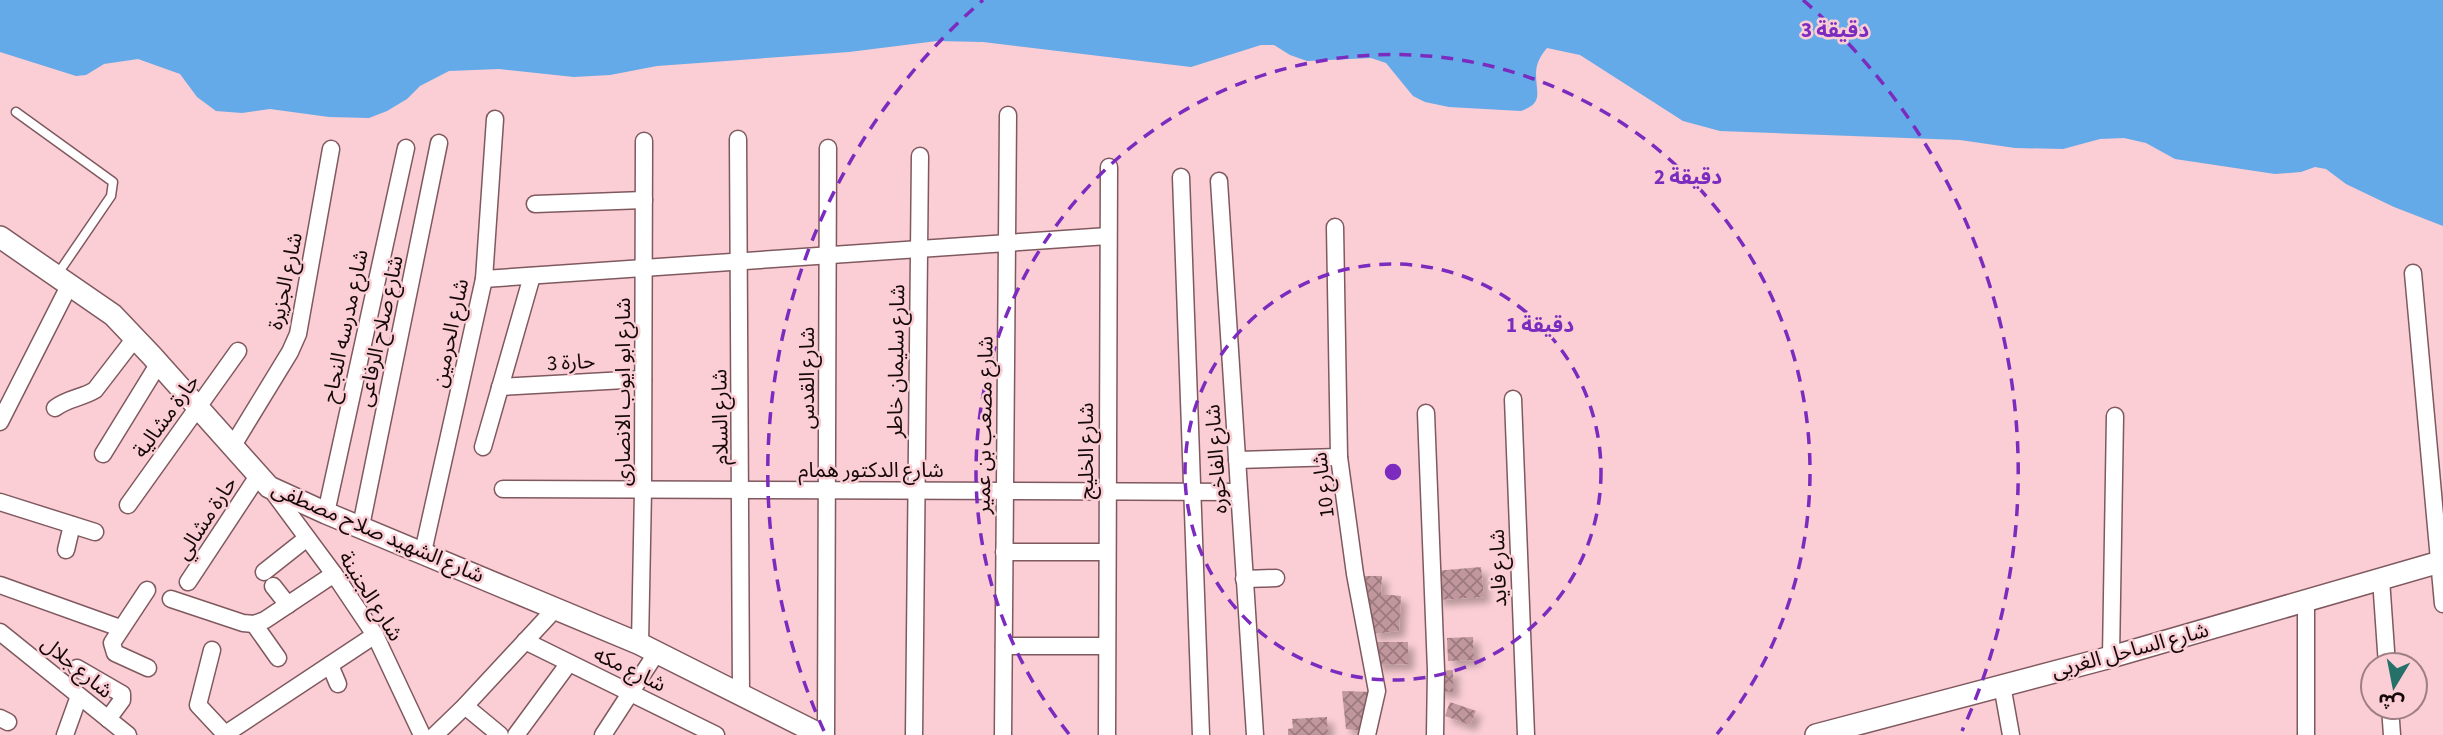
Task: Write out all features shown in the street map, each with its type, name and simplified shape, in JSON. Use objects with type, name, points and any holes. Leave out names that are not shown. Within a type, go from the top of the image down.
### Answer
[{"type":"main road","name":"شارع الشهيد صلاح مصطفى","points":[[0,237],[113,315],[264,482],[326,513],[649,648],[821,735]]},
{"type":"main road","name":"شارع الساحل الغربى","points":[[1816,735],[2111,657],[2441,561]]},
{"type":"street","name":"شارع مصعب بن عمير","points":[[1003,735],[1008,115]]},
{"type":"street","name":"شارع الحرمين","points":[[423,552],[484,279],[495,119]]},
{"type":"street","name":"شارع السلام","points":[[738,139],[741,695]]},
{"type":"street","name":"شارع ابو ايوب الانصارى","points":[[644,141],[643,490],[649,648]]},
{"type":"street","name":"شارع صلاح الرفاعى","points":[[361,526],[439,144]]},
{"type":"street","name":"شارع مدرسه النجاح","points":[[326,513],[406,148]]},
{"type":"street","name":"شارع القدس","points":[[826,735],[828,148]]},
{"type":"street","name":"شارع الجزيرة","points":[[232,447],[290,352],[298,334],[331,149]]},
{"type":"street","name":"شارع سليمان خاطر","points":[[914,735],[920,156]]},
{"type":"street","name":"شارع الخليج","points":[[1107,735],[1109,167]]},
{"type":"street","points":[[1181,177],[1201,735]]},
{"type":"street","name":"شارع الفاخوره","points":[[1219,181],[1255,735]]},
{"type":"street","points":[[535,204],[644,200]]},
{"type":"street","name":"شارع 10","points":[[1335,227],[1339,457],[1355,574],[1377,691],[1367,735]]},
{"type":"street","points":[[484,279],[1108,236]]},
{"type":"street","points":[[2413,273],[2443,604]]},
{"type":"street","points":[[483,447],[532,276]]},
{"type":"street","points":[[0,422],[64,279]]},
{"type":"street","points":[[55,408],[64,401],[95,390],[135,338]]},
{"type":"street","name":"حارة مشالية","points":[[128,505],[238,351]]},
{"type":"street","points":[[103,454],[159,363]]},
{"type":"street","name":"حارة 3","points":[[500,387],[643,379]]},
{"type":"street","name":"شارع فايد","points":[[1513,399],[1526,735]]},
{"type":"street","points":[[1426,413],[1436,670],[1435,735]]},
{"type":"street","points":[[2111,657],[2115,416]]},
{"type":"street","points":[[1237,460],[1339,457]]},
{"type":"street","name":"شارع الجنينة","points":[[264,482],[334,573],[375,635],[422,735]]},
{"type":"street","name":"حارة مشالي","points":[[188,582],[264,482]]},
{"type":"street","name":"شارع الدكتور همام","points":[[503,488],[1239,492]]},
{"type":"street","points":[[0,502],[94,532]]},
{"type":"street","points":[[66,550],[72,525]]},
{"type":"street","points":[[288,605],[269,579],[307,538]]},
{"type":"street","points":[[1004,552],[1107,552]]},
{"type":"street","points":[[171,599],[254,624],[265,620],[334,573]]},
{"type":"street","points":[[1244,579],[1276,578]]},
{"type":"street","points":[[2381,579],[2386,651]]},
{"type":"street","points":[[0,585],[120,628]]},
{"type":"street","points":[[147,590],[112,643],[115,653],[148,668]]},
{"type":"street","points":[[2306,601],[2306,735]]},
{"type":"street","points":[[435,735],[556,608]]},
{"type":"street","points":[[254,624],[278,658]]},
{"type":"street","name":"شارع جلال","points":[[0,632],[128,735]]},
{"type":"street","points":[[212,650],[198,705],[225,735],[375,635]]},
{"type":"street","name":"شارع مكه","points":[[525,641],[716,735]]},
{"type":"street","points":[[1004,646],[1106,646]]},
{"type":"street","points":[[603,735],[630,693],[649,648]]},
{"type":"street","points":[[516,735],[569,663]]},
{"type":"street","points":[[330,665],[338,684]]},
{"type":"street","points":[[77,668],[122,694],[122,700],[108,719]]},
{"type":"street","points":[[2002,685],[2011,735]]},
{"type":"street","points":[[65,735],[79,696]]},
{"type":"street","points":[[465,706],[500,735]]},
{"type":"street","points":[[677,735],[686,720]]},
{"type":"lane","points":[[16,112],[113,182],[111,196],[64,279]]},
{"type":"water","points":[[0,0],[2443,0],[2443,226],[2346,184],[2326,169],[2315,167],[2301,172],[2275,174],[2175,159],[2146,143],[2124,138],[2100,139],[2063,149],[2015,148],[1960,140],[1720,131],[1683,121],[1580,55],[1547,48],[1537,66],[1536,101],[1521,111],[1449,107],[1425,102],[1413,96],[1386,63],[1371,58],[1307,61],[1274,45],[1261,45],[1191,67],[983,42],[937,41],[849,52],[657,66],[610,75],[574,77],[499,69],[449,71],[420,86],[407,99],[387,111],[369,118],[329,117],[270,109],[242,113],[216,111],[197,97],[180,74],[138,59],[104,64],[86,75],[76,76],[0,52]]},
{"type":"building","points":[[1481,567],[1484,597],[1437,600],[1435,571]]},
{"type":"building","points":[[1363,576],[1382,576],[1381,594],[1401,596],[1399,631],[1372,634]]},
{"type":"building","points":[[1473,637],[1474,660],[1448,661],[1447,638]]},
{"type":"building","points":[[1374,642],[1408,642],[1408,664],[1375,665]]},
{"type":"building","points":[[1453,670],[1453,692],[1438,691],[1438,671]]},
{"type":"building","points":[[1342,691],[1371,692],[1363,731],[1346,729]]},
{"type":"building","points":[[1450,702],[1476,711],[1470,725],[1445,716]]},
{"type":"building","points":[[1327,717],[1328,735],[1288,735],[1288,729],[1293,728],[1292,719]]}]
